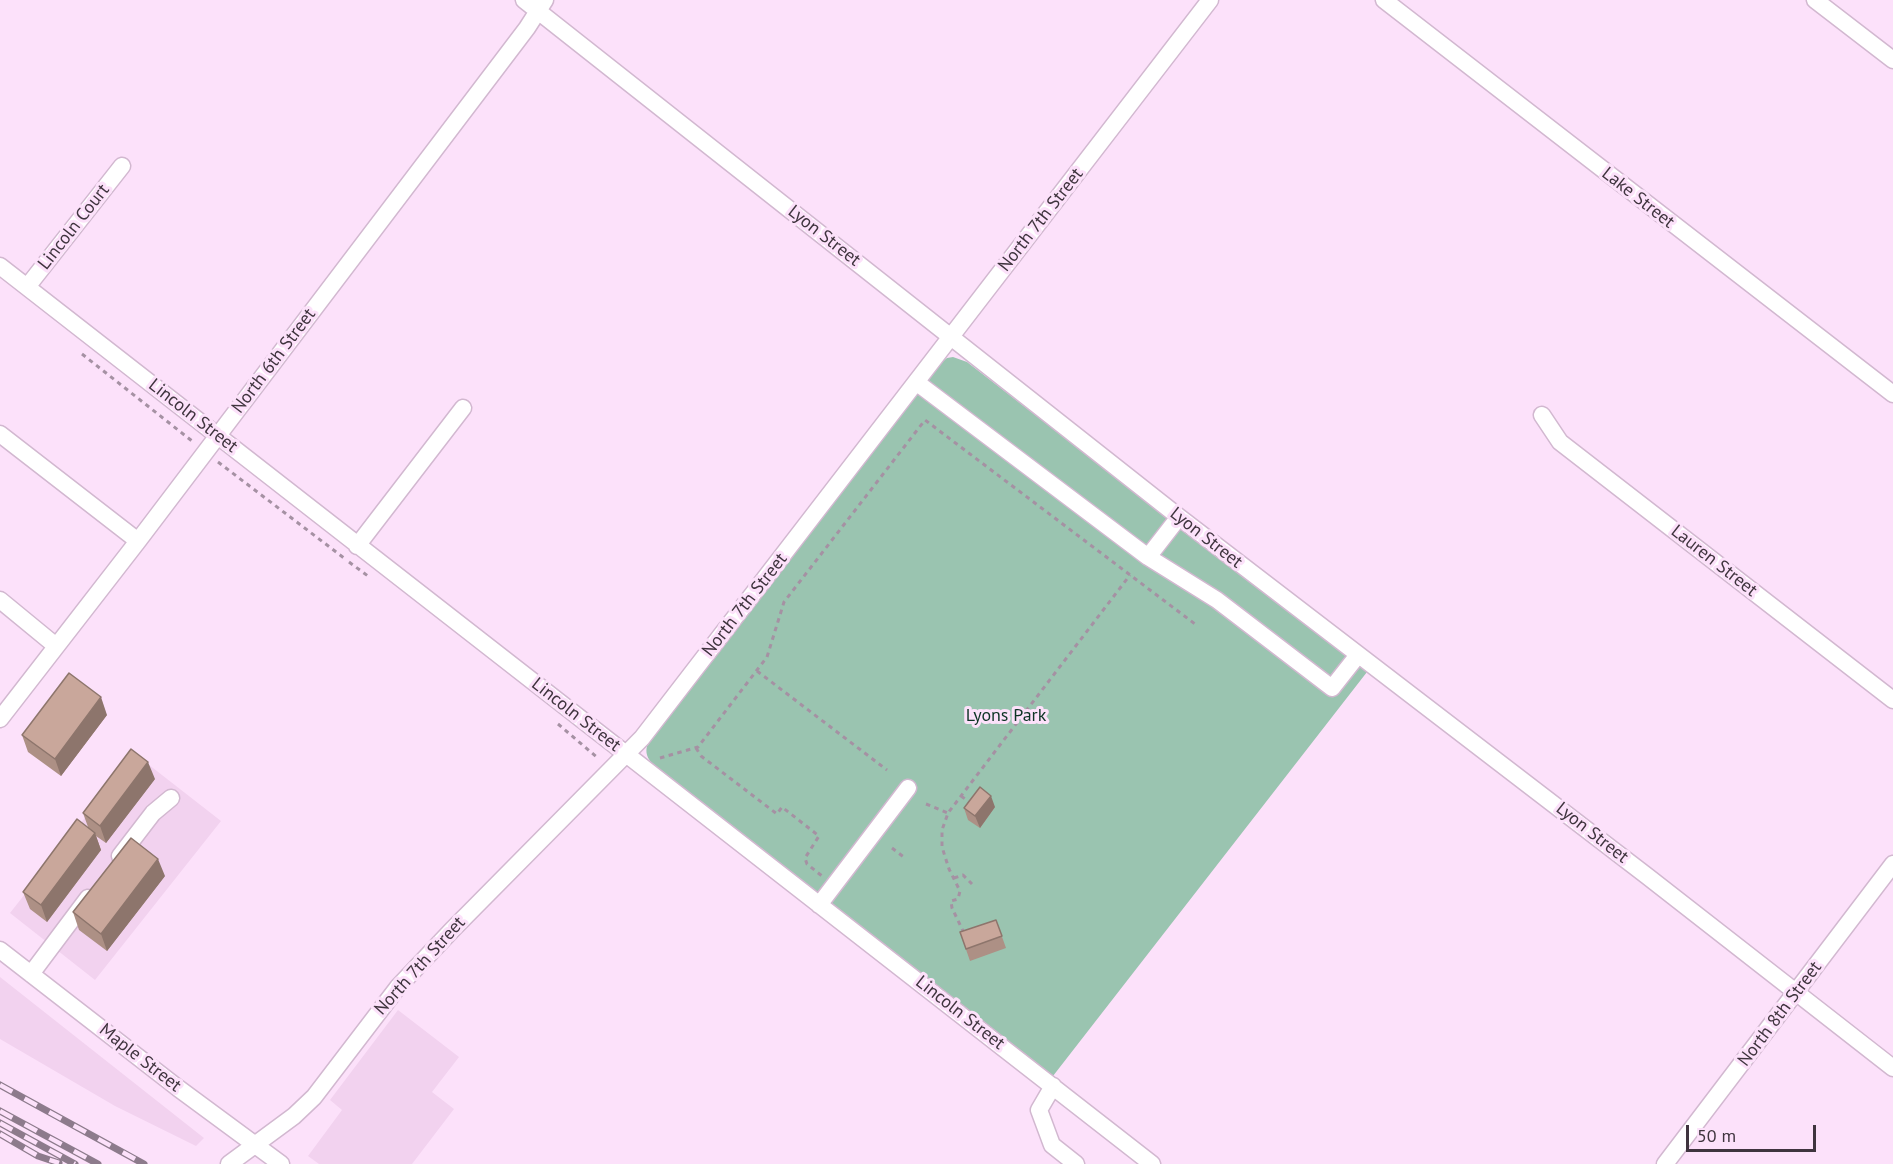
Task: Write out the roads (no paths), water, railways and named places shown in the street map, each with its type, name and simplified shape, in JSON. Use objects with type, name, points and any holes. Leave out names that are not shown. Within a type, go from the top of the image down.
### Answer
[{"type":"street","name":"Lyon Street","points":[[524,0],[542,6],[951,337],[1179,517],[1893,1068]]},
{"type":"street","name":"North 7th Street","points":[[230,1164],[294,1116],[314,1097],[398,987],[611,769],[632,759],[642,738],[1210,0]]},
{"type":"street","name":"Lake Street","points":[[1384,0],[1893,394]]},
{"type":"street","points":[[1815,0],[1893,60]]},
{"type":"street","name":"North 6th Street","points":[[0,720],[542,6]]},
{"type":"street","name":"Lincoln Court","points":[[27,287],[122,166]]},
{"type":"street","name":"Lincoln Street","points":[[0,266],[1053,1086],[1143,1161]]},
{"type":"street","points":[[916,382],[1148,557],[1217,600],[1332,688],[1358,655]]},
{"type":"street","points":[[357,546],[463,408]]},
{"type":"street","name":"Lauren Street","points":[[1542,415],[1560,442],[1893,700]]},
{"type":"street","points":[[0,434],[138,541]]},
{"type":"street","points":[[1148,557],[1179,517]]},
{"type":"street","points":[[0,600],[56,646]]},
{"type":"street","points":[[819,905],[908,788]]},
{"type":"street","points":[[111,868],[153,813],[171,798]]},
{"type":"street","name":"North 8th Street","points":[[1665,1164],[1893,864]]},
{"type":"street","points":[[31,974],[97,886]]},
{"type":"street","name":"Maple Street","points":[[0,950],[178,1088],[281,1164]]},
{"type":"street","points":[[1053,1086],[1039,1110],[1052,1145],[1076,1164]]},
{"type":"railway","points":[[0,1085],[144,1164]]},
{"type":"railway","points":[[0,1111],[98,1164]]},
{"type":"railway","points":[[0,1123],[75,1164]]},
{"type":"railway","points":[[0,1134],[38,1156],[59,1163]]},
{"type":"park label","name":"Lyons Park","points":[[1006,716]]}]
